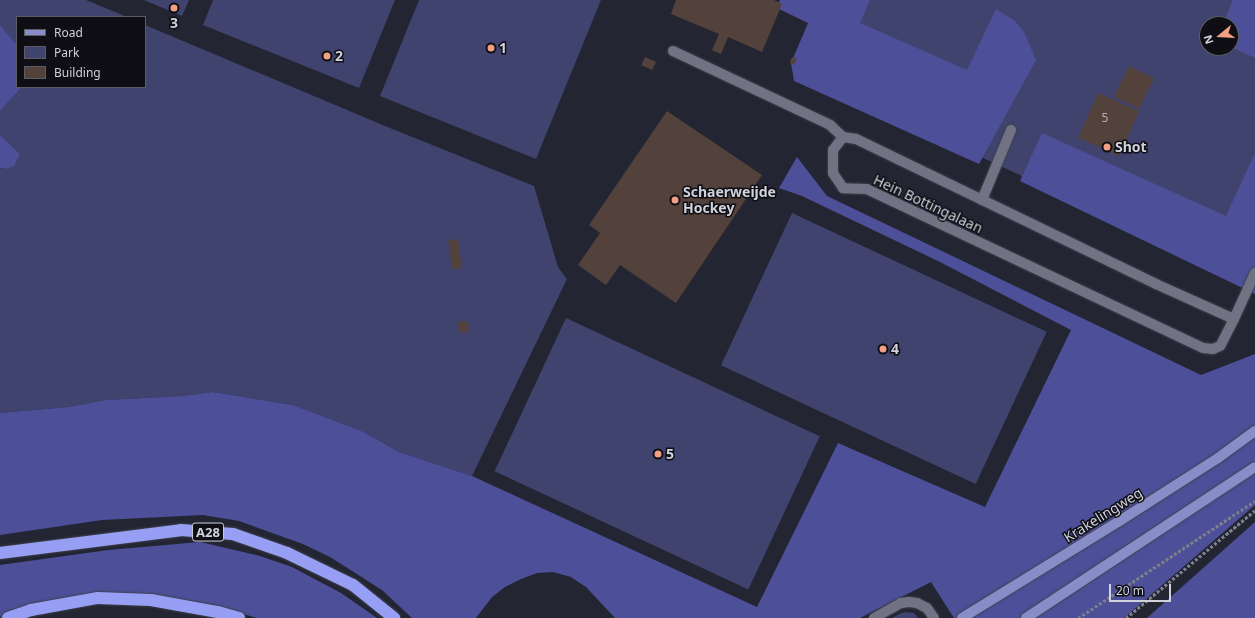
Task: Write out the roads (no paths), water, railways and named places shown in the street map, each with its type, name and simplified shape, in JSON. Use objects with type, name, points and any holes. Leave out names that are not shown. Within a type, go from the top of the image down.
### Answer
[{"type":"highway","name":"A28","points":[[0,553],[181,530],[233,534],[287,553],[353,585],[394,618]]},
{"type":"highway","points":[[8,618],[31,610],[98,598],[151,600],[218,612],[239,618]]},
{"type":"main road","name":"Krakelingweg","points":[[962,618],[1118,522],[1218,458],[1255,431]]},
{"type":"main road","points":[[1026,618],[1255,467]]},
{"type":"street","points":[[673,51],[830,125],[844,137]]},
{"type":"street","points":[[982,200],[1011,130]]},
{"type":"street","name":"Hein Bottingalaan","points":[[1234,319],[856,139],[844,137],[833,150],[833,173],[843,188],[867,189],[1203,348],[1213,349],[1220,346],[1234,319],[1255,273]]},
{"type":"street","points":[[874,618],[901,604],[909,602],[917,603],[927,608],[934,618]]},
{"type":"place","name":"3","points":[[174,8]]},
{"type":"place","name":"1","points":[[491,48]]},
{"type":"place","name":"2","points":[[327,56]]},
{"type":"place","name":"Shot","points":[[1107,147]]},
{"type":"place","name":"Schaerweijde Hockey","points":[[675,200]]},
{"type":"place","name":"4","points":[[883,349]]},
{"type":"place","name":"5","points":[[658,454]]}]
